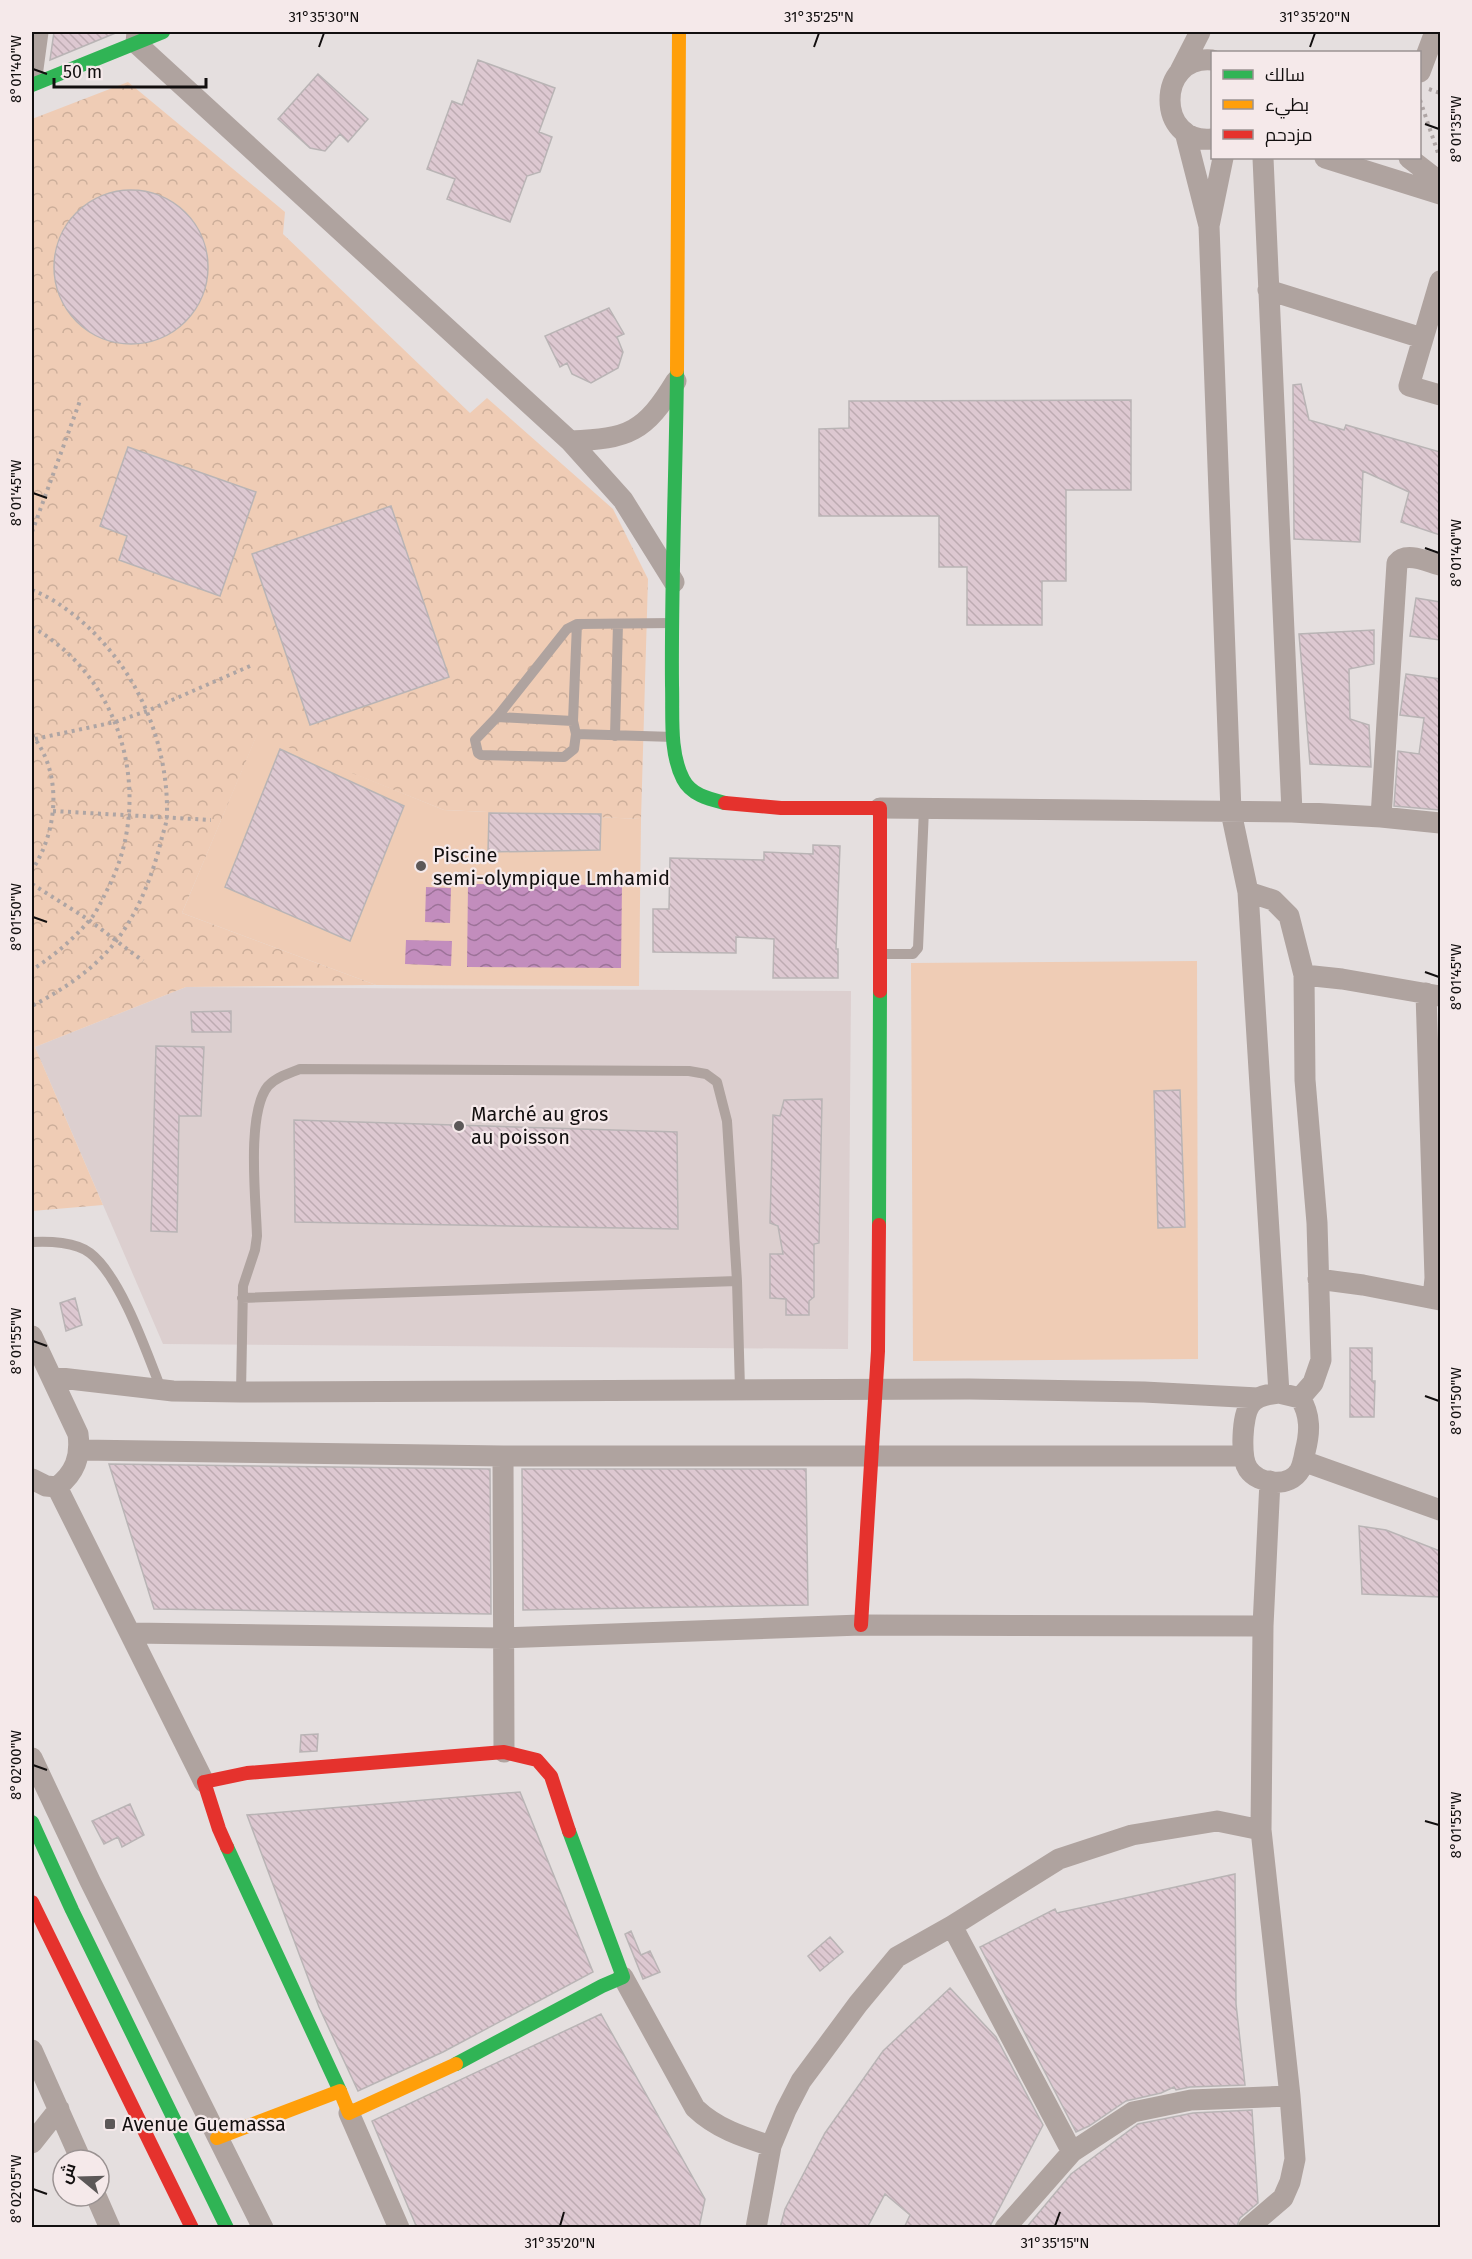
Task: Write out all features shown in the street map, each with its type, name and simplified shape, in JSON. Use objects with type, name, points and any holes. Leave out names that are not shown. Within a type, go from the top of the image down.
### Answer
[{"type":"street","points":[[32,76],[38,32]]},
{"type":"street","points":[[32,85],[136,37],[163,32]]},
{"type":"street","points":[[679,32],[672,623],[674,737],[681,775],[690,789],[712,801],[746,806],[1292,812],[1440,823]]},
{"type":"street","points":[[1211,139],[1196,138],[1185,132],[1176,123],[1170,105],[1171,86],[1201,32],[1215,51]]},
{"type":"street","points":[[1421,67],[1435,32]]},
{"type":"street","points":[[136,37],[570,441],[623,500],[674,582]]},
{"type":"street","points":[[1178,74],[1197,61],[1211,60]]},
{"type":"street","points":[[1185,132],[1209,226],[1231,812],[1248,892],[1279,1393]]},
{"type":"street","points":[[1209,226],[1223,159]]},
{"type":"street","points":[[1263,159],[1292,812]]},
{"type":"street","points":[[1328,159],[1440,194]]},
{"type":"street","points":[[1410,159],[1440,182]]},
{"type":"street","points":[[1440,281],[1408,386],[1440,396]]},
{"type":"street","points":[[1268,290],[1422,338]]},
{"type":"street","points":[[570,441],[601,440],[639,427],[663,402],[676,381]]},
{"type":"street","points":[[1381,817],[1397,563],[1400,559],[1407,557],[1440,565]]},
{"type":"street","points":[[861,1625],[878,1351],[880,808]]},
{"type":"street","points":[[1248,892],[1273,900],[1289,916],[1304,975],[1305,1080],[1317,1223],[1321,1360],[1313,1383],[1300,1398]]},
{"type":"street","points":[[1304,975],[1342,979],[1433,995],[1437,1299],[1318,1279]]},
{"type":"street","points":[[32,1336],[78,1434],[80,1450],[67,1479],[57,1487],[46,1486],[32,1479]]},
{"type":"street","points":[[52,1377],[161,1389],[241,1392],[969,1389],[1144,1392],[1258,1398],[1279,1393],[1300,1398],[1308,1412],[1308,1439],[1303,1461],[1300,1471],[1292,1478],[1280,1482],[1258,1477],[1248,1469],[1242,1456],[1246,1415],[1250,1405],[1258,1398]]},
{"type":"street","points":[[80,1450],[503,1456],[1242,1456]]},
{"type":"street","points":[[503,1456],[504,1752]]},
{"type":"street","points":[[1303,1461],[1440,1510]]},
{"type":"street","points":[[1248,2228],[1283,2198],[1290,2182],[1295,2159],[1261,1830],[1263,1626],[1270,1481]]},
{"type":"street","points":[[57,1487],[204,1782],[219,1828],[340,2091],[399,2228]]},
{"type":"street","points":[[131,1633],[503,1638],[861,1625],[1263,1626]]},
{"type":"street","points":[[204,1782],[247,1773],[504,1752],[537,1760],[551,1776],[565,1821],[623,1977],[695,2108],[707,2120],[735,2135],[771,2146]]},
{"type":"street","points":[[32,1758],[263,2228]]},
{"type":"street","points":[[756,2228],[771,2146],[801,2081],[858,2004],[897,1957],[952,1926],[1059,1859],[1132,1835],[1217,1821],[1261,1830]]},
{"type":"street","points":[[32,1822],[72,1910],[227,2228]]},
{"type":"street","points":[[32,1902],[192,2228]]},
{"type":"street","points":[[952,1926],[1072,2152]]},
{"type":"street","points":[[349,2113],[450,2067],[623,1977]]},
{"type":"street","points":[[32,2050],[76,2148]]},
{"type":"street","points":[[217,2138],[340,2091]]},
{"type":"street","points":[[1005,2228],[1072,2152],[1133,2112],[1191,2100],[1290,2096]]},
{"type":"street","points":[[32,2143],[59,2109]]},
{"type":"street","points":[[101,2208],[110,2228]]},
{"type":"lane","points":[[577,624],[574,749],[564,758],[481,755],[478,753],[476,738],[497,717],[567,629],[577,624],[672,623]]},
{"type":"lane","points":[[615,736],[618,624]]},
{"type":"lane","points":[[497,717],[573,721]]},
{"type":"lane","points":[[576,734],[674,737]]},
{"type":"lane","points":[[881,954],[913,954],[918,948],[924,809]]},
{"type":"lane","points":[[241,1392],[243,1286],[255,1250],[257,1236],[254,1127],[258,1106],[268,1087],[282,1075],[300,1069],[689,1071],[706,1074],[717,1082],[727,1121],[737,1281],[740,1389]]},
{"type":"lane","points":[[32,1242],[68,1244],[88,1252],[100,1263],[117,1290],[145,1348],[161,1389]]},
{"type":"lane","points":[[242,1298],[737,1281]]},
{"type":"path","points":[[1421,106],[1440,156]]},
{"type":"path","points":[[32,532],[81,398]]},
{"type":"path","points":[[32,590],[75,616],[108,647],[134,684],[153,725],[163,770],[167,816],[156,860],[136,910],[115,940],[105,954],[65,988],[32,1006]]},
{"type":"path","points":[[32,627],[65,650],[90,678],[111,711],[124,746],[131,783],[130,814],[118,871],[89,920],[59,952],[32,970]]},
{"type":"path","points":[[32,870],[49,836],[53,811],[52,786],[46,761],[33,737],[115,722],[147,711],[249,666]]},
{"type":"path","points":[[53,811],[211,820]]},
{"type":"path","points":[[32,884],[89,920],[143,961]]},
{"type":"shaded area","name":"Marché au gros au poisson","points":[[186,987],[851,991],[848,1349],[163,1344],[35,1047]]},
{"type":"green space","points":[[128,82],[285,212],[283,234],[470,413],[487,398],[613,509],[648,579],[641,819],[444,810],[257,735],[182,913],[376,985],[186,987],[35,1047],[103,1205],[32,1211],[32,119]]},
{"type":"green space","name":"Piscine semi-olympique Lmhamid","points":[[257,734],[444,810],[641,819],[639,986],[376,985],[182,913]]},
{"type":"green space","points":[[1197,961],[1198,1359],[913,1361],[911,963]]},
{"type":"water","points":[[468,884],[622,885],[621,968],[467,967]]},
{"type":"water","points":[[426,887],[451,888],[450,923],[425,922]]},
{"type":"water","points":[[406,940],[452,941],[451,966],[405,964]]},
{"type":"building","points":[[54,32],[118,32],[50,60]]},
{"type":"building","points":[[478,60],[555,88],[539,132],[552,137],[540,172],[527,176],[510,222],[447,199],[455,179],[427,169],[452,101],[462,105]]},
{"type":"building","points":[[318,74],[368,119],[348,142],[340,134],[325,151],[310,148],[278,119]]},
{"type":"building","points":[[131,190],[161,195],[186,212],[203,237],[208,267],[203,297],[186,322],[161,339],[131,344],[101,339],[76,322],[59,297],[54,267],[59,237],[76,212],[101,195]]},
{"type":"building","points":[[609,308],[624,334],[617,337],[623,352],[618,368],[591,383],[572,374],[567,363],[560,367],[545,336]]},
{"type":"building","points":[[1301,384],[1309,420],[1344,430],[1346,425],[1440,452],[1440,535],[1401,522],[1409,492],[1363,471],[1360,542],[1294,539],[1293,385]]},
{"type":"building","points":[[1131,400],[1131,490],[1066,490],[1066,581],[1042,581],[1042,625],[967,625],[967,567],[939,567],[939,516],[819,516],[819,429],[849,428],[849,401]]},
{"type":"building","points":[[128,447],[256,492],[220,596],[119,560],[127,536],[100,526]]},
{"type":"building","points":[[391,506],[449,677],[310,725],[252,554]]},
{"type":"building","points":[[1416,598],[1440,602],[1440,640],[1410,636]]},
{"type":"building","points":[[1374,630],[1374,664],[1349,669],[1350,719],[1369,725],[1371,767],[1310,764],[1299,634]]},
{"type":"building","points":[[1406,674],[1440,679],[1440,810],[1394,806],[1398,751],[1419,754],[1424,718],[1400,715]]},
{"type":"building","points":[[280,749],[404,806],[350,941],[225,887]]},
{"type":"building","points":[[489,813],[601,814],[600,850],[488,852]]},
{"type":"building","points":[[813,845],[840,846],[836,949],[838,949],[838,978],[773,978],[774,939],[736,937],[736,953],[653,952],[653,909],[669,909],[670,858],[764,860],[764,852],[813,854]]},
{"type":"building","points":[[231,1011],[231,1032],[192,1032],[191,1012]]},
{"type":"building","points":[[156,1046],[204,1047],[201,1116],[179,1116],[177,1232],[151,1231]]},
{"type":"building","points":[[1180,1090],[1185,1227],[1158,1228],[1154,1091]]},
{"type":"building","points":[[822,1099],[819,1243],[814,1244],[814,1297],[809,1301],[809,1315],[786,1315],[786,1299],[770,1298],[770,1254],[783,1254],[778,1226],[770,1223],[773,1115],[780,1116],[784,1100]]},
{"type":"building","points":[[294,1120],[677,1132],[678,1229],[295,1222]]},
{"type":"building","points":[[75,1298],[82,1325],[66,1331],[60,1303]]},
{"type":"building","points":[[1350,1348],[1372,1348],[1372,1381],[1375,1381],[1374,1417],[1350,1417]]},
{"type":"building","points":[[109,1464],[490,1469],[491,1614],[154,1609]]},
{"type":"building","points":[[522,1469],[806,1469],[808,1605],[523,1610]]},
{"type":"building","points":[[1359,1526],[1386,1530],[1440,1551],[1440,1597],[1362,1594]]},
{"type":"building","points":[[318,1734],[317,1751],[300,1752],[301,1735]]},
{"type":"building","points":[[520,1792],[593,1972],[443,2052],[358,2091],[319,2007],[247,1815]]},
{"type":"building","points":[[130,1804],[144,1835],[122,1847],[118,1837],[104,1844],[92,1821]]},
{"type":"building","points":[[1235,1874],[1236,2004],[1245,2085],[1190,2087],[1176,2090],[1174,2087],[1161,2093],[1126,2101],[1076,2132],[980,1947],[1055,1909],[1057,1913]]},
{"type":"building","points":[[631,1931],[641,1955],[650,1951],[660,1972],[643,1979],[625,1934]]},
{"type":"building","points":[[830,1937],[843,1952],[820,1971],[808,1956]]},
{"type":"building","points":[[950,1988],[996,2037],[1043,2125],[989,2228],[904,2228],[910,2215],[885,2194],[867,2228],[780,2228],[785,2209],[825,2133],[883,2051]]},
{"type":"building","points":[[601,2014],[705,2199],[699,2228],[417,2228],[372,2121]]},
{"type":"building","points":[[1252,2110],[1258,2203],[1240,2218],[1236,2228],[1026,2228],[1071,2174],[1138,2124],[1193,2113]]},
{"type":"traffic: fast","points":[[32,85],[163,32]]},
{"type":"traffic: fast","points":[[677,370],[672,606],[674,745],[679,768],[686,784],[701,796],[725,803]]},
{"type":"traffic: fast","points":[[879,1225],[880,991]]},
{"type":"traffic: fast","points":[[32,1822],[72,1910],[227,2228]]},
{"type":"traffic: fast","points":[[456,2064],[623,1977],[569,1831]]},
{"type":"traffic: fast","points":[[227,1847],[340,2091]]},
{"type":"traffic: slow","points":[[677,370],[679,32]]},
{"type":"traffic: slow","points":[[217,2138],[340,2091],[349,2113],[456,2064]]},
{"type":"traffic: jam","points":[[725,803],[781,808],[880,808],[880,991]]},
{"type":"traffic: jam","points":[[861,1625],[878,1351],[879,1225]]},
{"type":"traffic: jam","points":[[227,1847],[204,1782],[247,1773],[504,1752],[537,1760],[551,1776],[569,1831]]},
{"type":"traffic: jam","points":[[32,1902],[192,2228]]},
{"type":"place","name":"Piscine semi-olympique Lmhamid","points":[[421,866]]},
{"type":"place","name":"Marché au gros au poisson","points":[[459,1126]]},
{"type":"place","name":"Avenue Guemassa","points":[[110,2124]]}]
